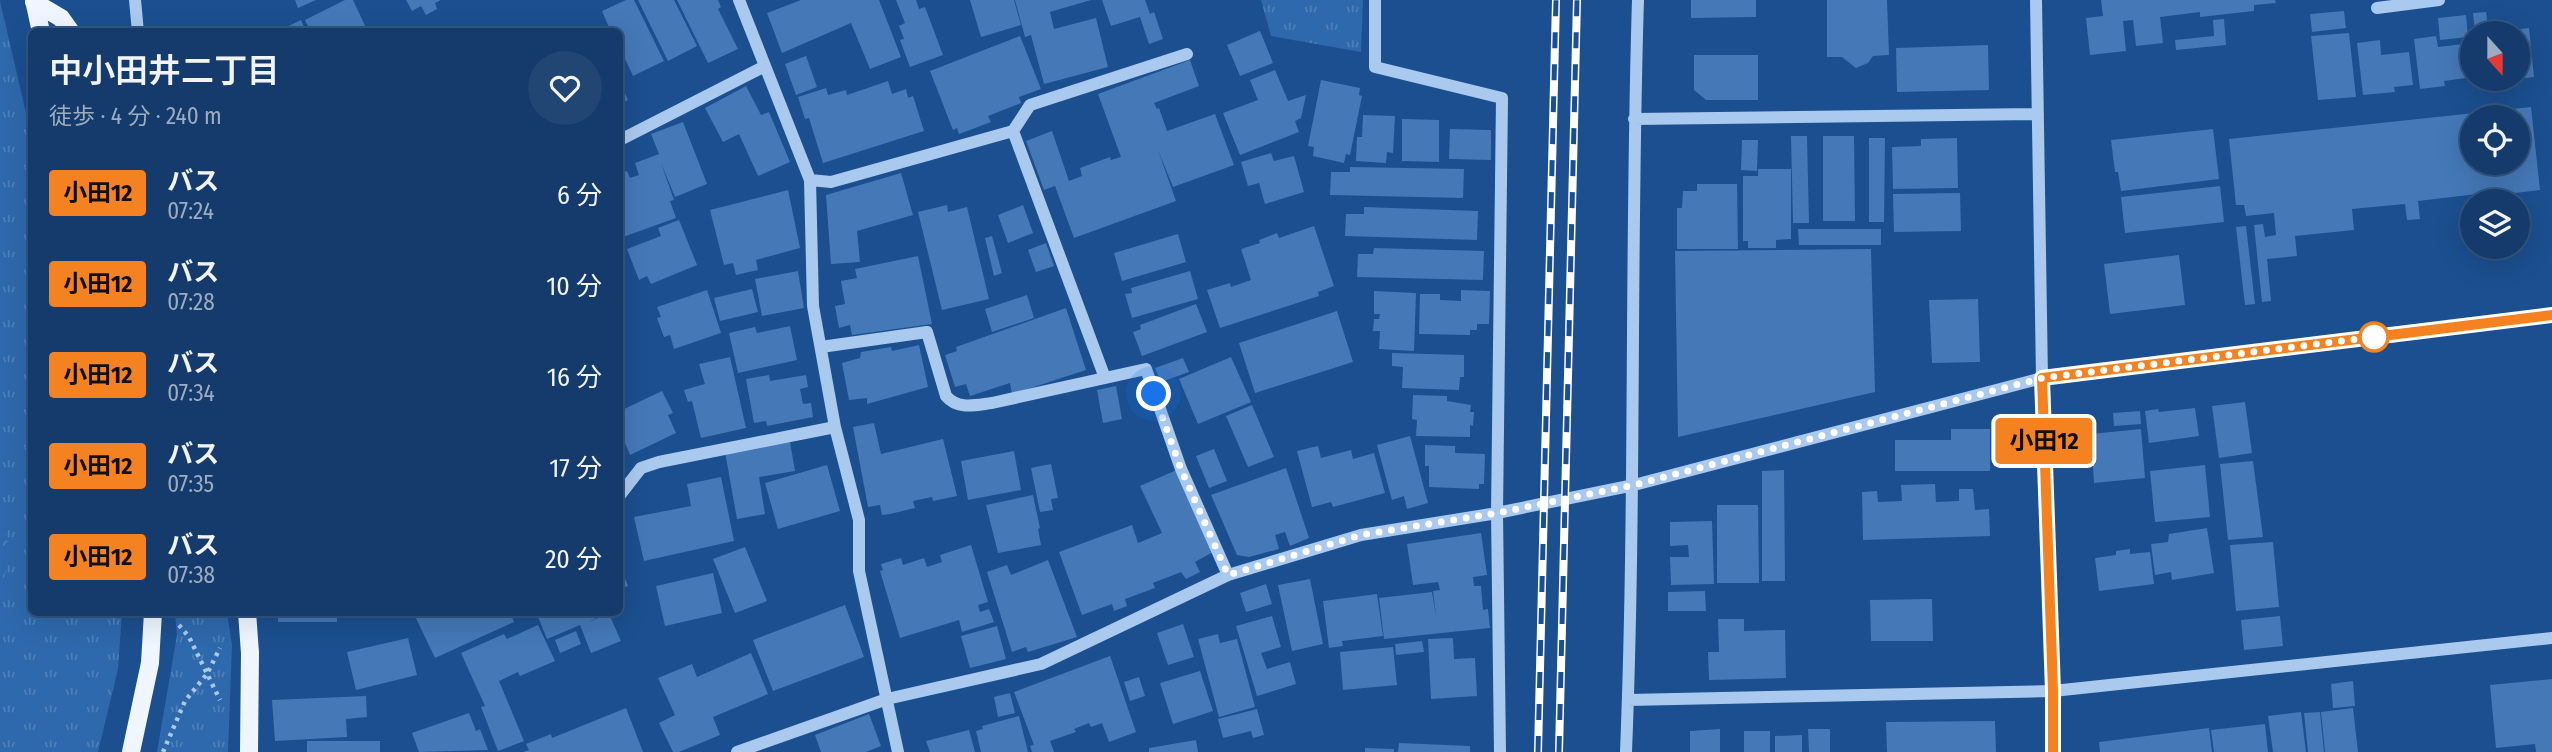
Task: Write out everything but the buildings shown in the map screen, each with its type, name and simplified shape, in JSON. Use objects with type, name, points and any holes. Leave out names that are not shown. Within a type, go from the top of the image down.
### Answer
[{"type":"main road","points":[[34,1],[40,28]]},
{"type":"main road","points":[[34,1],[61,18],[68,28]]},
{"type":"main road","points":[[131,752],[150,663],[153,616]]},
{"type":"main road","points":[[247,616],[250,653],[249,752]]},
{"type":"street","points":[[135,0],[138,28]]},
{"type":"street","points":[[739,0],[810,180],[813,306],[835,427],[859,520],[859,571],[898,752]]},
{"type":"street","points":[[1375,0],[1375,67],[1502,98],[1497,513],[1500,752]]},
{"type":"street","points":[[1626,752],[1634,485],[1634,119],[1638,0]]},
{"type":"street","points":[[2036,0],[2042,378],[2053,752]]},
{"type":"street","points":[[2377,8],[2440,0]]},
{"type":"street","points":[[810,180],[831,182],[1013,131],[1030,105],[1187,54]]},
{"type":"street","points":[[623,138],[765,66]]},
{"type":"street","points":[[1634,119],[2038,114]]},
{"type":"street","points":[[1013,131],[1105,378]]},
{"type":"street","points":[[737,752],[887,699],[1041,664],[1228,575],[1361,535],[1497,513],[1634,485],[2042,378],[2552,315]]},
{"type":"street","points":[[821,347],[927,331],[946,396],[952,403],[967,406],[992,403],[1146,369],[1181,469],[1228,575]]},
{"type":"street","points":[[623,491],[641,468],[659,462],[835,427]]},
{"type":"street","points":[[1628,700],[2053,691],[2552,638]]},
{"type":"path","points":[[163,752],[185,701],[207,674],[223,642],[245,616]]},
{"type":"path","points":[[173,620],[183,628],[220,701],[222,711]]},
{"type":"green space","points":[[1261,0],[1363,0],[1361,52],[1271,36]]},
{"type":"green space","points":[[0,1],[28,122],[28,616],[122,616],[118,669],[98,752],[0,752]]},
{"type":"green space","points":[[0,519],[10,548],[0,598]]},
{"type":"green space","points":[[175,616],[227,616],[232,645],[228,752],[157,752],[177,635]]},
{"type":"railway","points":[[1538,752],[1556,0]]},
{"type":"railway","points":[[1559,752],[1577,0]]},
{"type":"bus line","name":"小田12","points":[[2053,752],[2042,378],[2552,315]]},
{"type":"route","points":[[1154,394],[1181,469],[1228,575],[1361,535],[1497,513],[1634,485],[2042,378],[2374,337]]}]
